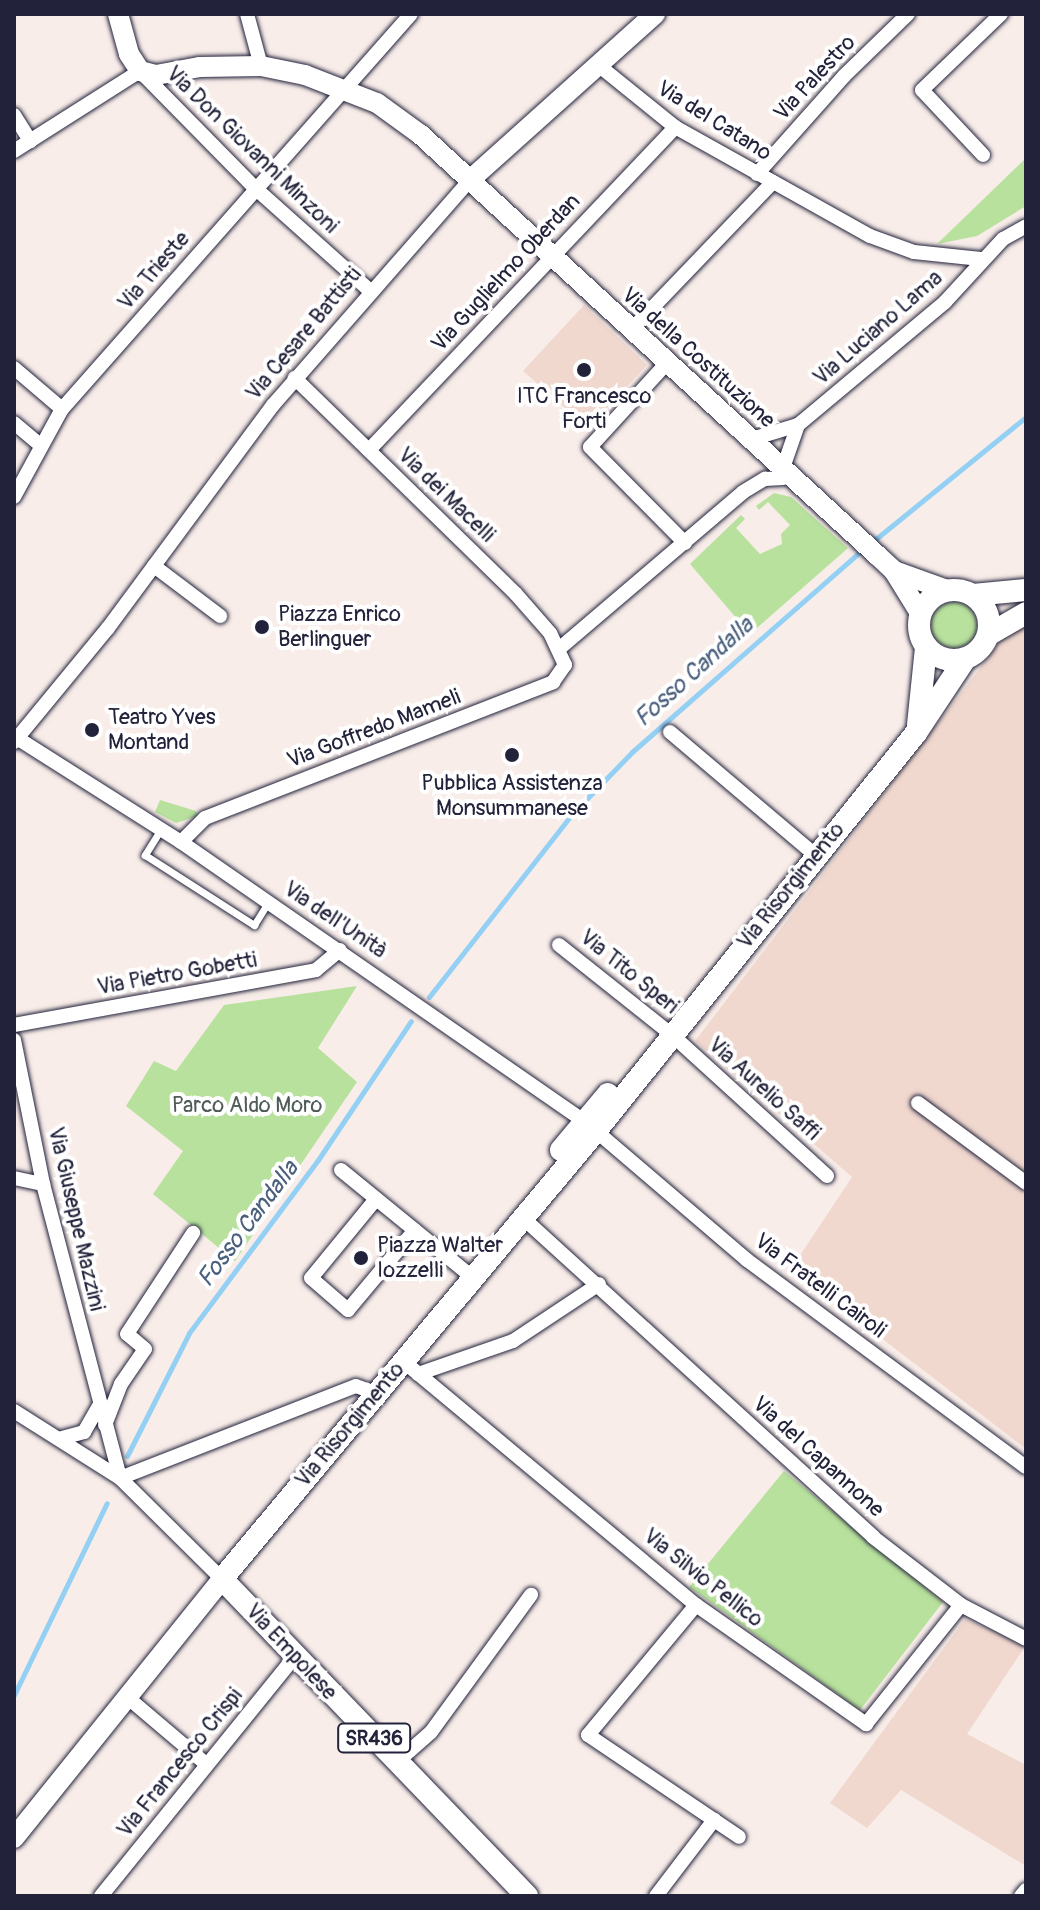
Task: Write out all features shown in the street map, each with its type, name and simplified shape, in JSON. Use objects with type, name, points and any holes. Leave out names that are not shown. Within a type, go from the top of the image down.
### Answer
[{"type":"main road","points":[[920,613],[936,595],[947,590],[973,595],[1026,590]]},
{"type":"main road","points":[[973,595],[987,612],[988,635]]},
{"type":"main road","name":"Via Risorgimento","points":[[916,733],[924,697],[926,647],[919,631],[920,613]]},
{"type":"main road","name":"Via Risorgimento","points":[[475,1274],[493,1235],[664,1041],[816,856],[916,733],[965,659],[980,650],[988,635],[1026,613]]},
{"type":"main road","points":[[926,647],[948,660],[965,659]]},
{"type":"main road","points":[[494,1253],[590,1126]]},
{"type":"main road","name":"Via Risorgimento","points":[[222,1579],[375,1393],[411,1368],[475,1274],[523,1218],[590,1126]]},
{"type":"main road","name":"Via Empolese","points":[[222,1579],[294,1658],[527,1896]]},
{"type":"street","points":[[14,151],[140,71],[129,54],[118,14]]},
{"type":"street","points":[[247,14],[261,66]]},
{"type":"street","name":"Via Trieste","points":[[14,497],[62,409],[411,14]]},
{"type":"street","name":"Via Palestro","points":[[757,174],[844,76],[908,14]]},
{"type":"street","points":[[983,155],[922,90],[1001,14]]},
{"type":"street","name":"Via Cesare Battisti","points":[[15,740],[154,566],[295,378],[370,291],[470,180],[652,15]]},
{"type":"street","name":"Via del Catano","points":[[597,64],[675,127],[870,236],[914,252],[981,259]]},
{"type":"street","name":"Via della Costituzione","points":[[140,71],[156,75],[200,67],[261,66],[345,87],[377,103],[421,135],[665,365],[752,439],[783,473],[805,488],[876,553],[894,571],[920,613]]},
{"type":"street","name":"Via Don Giovanni Minzoni","points":[[140,71],[255,188],[370,291]]},
{"type":"street","points":[[14,115],[30,141]]},
{"type":"street","name":"Via Guglielmo Oberdan","points":[[369,450],[675,127]]},
{"type":"street","name":"Via del Catano","points":[[631,330],[773,182]]},
{"type":"street","points":[[981,259],[1026,226]]},
{"type":"street","name":"Via Luciano Lama","points":[[752,439],[798,425],[945,302],[981,259]]},
{"type":"street","points":[[665,365],[590,447],[685,543]]},
{"type":"street","points":[[14,368],[62,409]]},
{"type":"street","name":"Via dei Macelli","points":[[295,378],[515,593],[560,648]]},
{"type":"street","points":[[704,399],[712,416],[783,473]]},
{"type":"street","points":[[14,423],[41,446]]},
{"type":"street","points":[[783,473],[798,425]]},
{"type":"street","points":[[560,648],[754,484],[783,473]]},
{"type":"street","points":[[154,566],[220,616]]},
{"type":"street","name":"Via della Costituzione","points":[[894,571],[947,590]]},
{"type":"street","name":"Via Goffredo Mameli","points":[[181,842],[205,818],[553,682],[565,665],[560,648]]},
{"type":"street","points":[[670,732],[816,856]]},
{"type":"street","name":"Via dell'Unità","points":[[15,740],[56,762],[269,901],[590,1126]]},
{"type":"street","name":"Via Tito Speri","points":[[559,945],[664,1041]]},
{"type":"street","name":"Via Pietro Gobetti","points":[[14,1025],[316,970],[340,950]]},
{"type":"street","name":"Via Giuseppe Mazzini","points":[[14,1040],[18,1073],[43,1184],[120,1478]]},
{"type":"street","name":"Via Aurelio Saffi","points":[[664,1041],[827,1176]]},
{"type":"street","points":[[918,1103],[1026,1183]]},
{"type":"street","name":"Via Fratelli Cairoli","points":[[590,1126],[747,1260],[1026,1467]]},
{"type":"street","points":[[341,1170],[475,1274]]},
{"type":"street","points":[[14,1178],[43,1184]]},
{"type":"street","points":[[376,1199],[311,1278],[348,1310],[415,1230]]},
{"type":"street","name":"Via del Capannone","points":[[523,1218],[599,1284],[873,1537],[961,1605],[1026,1639]]},
{"type":"street","points":[[105,1425],[121,1384],[145,1349],[127,1334],[193,1233]]},
{"type":"street","points":[[411,1368],[513,1341],[599,1284]]},
{"type":"street","name":"Via Silvio Pellico","points":[[411,1368],[696,1605],[866,1724],[961,1605]]},
{"type":"street","points":[[120,1478],[356,1386],[375,1393]]},
{"type":"street","points":[[62,1438],[84,1432],[99,1406]]},
{"type":"street","name":"Via Empolese","points":[[14,1411],[62,1438],[120,1478],[222,1579]]},
{"type":"street","points":[[14,1838],[222,1579]]},
{"type":"street","points":[[397,1762],[431,1732],[531,1595]]},
{"type":"street","points":[[696,1605],[588,1735],[739,1837]]},
{"type":"street","name":"Via Francesco Crispi","points":[[101,1896],[294,1658]]},
{"type":"street","points":[[127,1697],[206,1764]]},
{"type":"street","points":[[656,1896],[714,1820]]},
{"type":"street","points":[[1021,1896],[1026,1890]]},
{"type":"lane","points":[[161,829],[145,855],[254,925],[269,901]]},
{"type":"shaded area","points":[[584,305],[647,365],[588,428],[523,371]]},
{"type":"shaded area","points":[[1026,608],[1026,1449],[791,1269],[852,1177],[695,1041]]},
{"type":"shaded area","points":[[965,1619],[1026,1645],[967,1734],[1026,1765],[1026,1866],[901,1790],[867,1828],[830,1803]]},
{"type":"green space","points":[[1026,158],[1026,206],[977,236],[937,244]]},
{"type":"green space","points":[[774,493],[791,497],[848,548],[750,634],[690,564],[741,515],[745,519],[736,528],[760,554],[782,544],[781,534],[790,525],[768,502],[759,510],[756,506]]},
{"type":"green space","points":[[954,602],[971,608],[977,625],[971,642],[954,648],[937,642],[931,625],[937,608]]},
{"type":"green space","points":[[160,800],[196,811],[198,816],[176,823],[155,812]]},
{"type":"green space","name":"Parco Aldo Moro","points":[[357,986],[318,1048],[357,1082],[235,1261],[153,1194],[183,1151],[126,1106],[154,1061],[176,1071],[224,1005]]},
{"type":"green space","points":[[784,1471],[943,1602],[860,1710],[689,1587]]},
{"type":"waterway","name":"Fosso Candalla","points":[[872,542],[1026,417]]},
{"type":"waterway","name":"Fosso Candalla","points":[[429,997],[572,814],[632,752],[864,548]]},
{"type":"waterway","name":"Fosso Candalla","points":[[127,1456],[189,1333],[318,1160],[411,1021]]},
{"type":"waterway","name":"Fosso Candalla","points":[[14,1695],[107,1503]]},
{"type":"place","name":"ITC Francesco Forti","points":[[584,370]]},
{"type":"place","name":"Piazza Enrico Berlinguer","points":[[262,627]]},
{"type":"place","name":"Teatro Yves Montand","points":[[92,730]]},
{"type":"place","name":"Pubblica Assistenza Monsummanese","points":[[512,755]]},
{"type":"place","name":"Piazza Walter Iozzelli","points":[[361,1258]]}]
